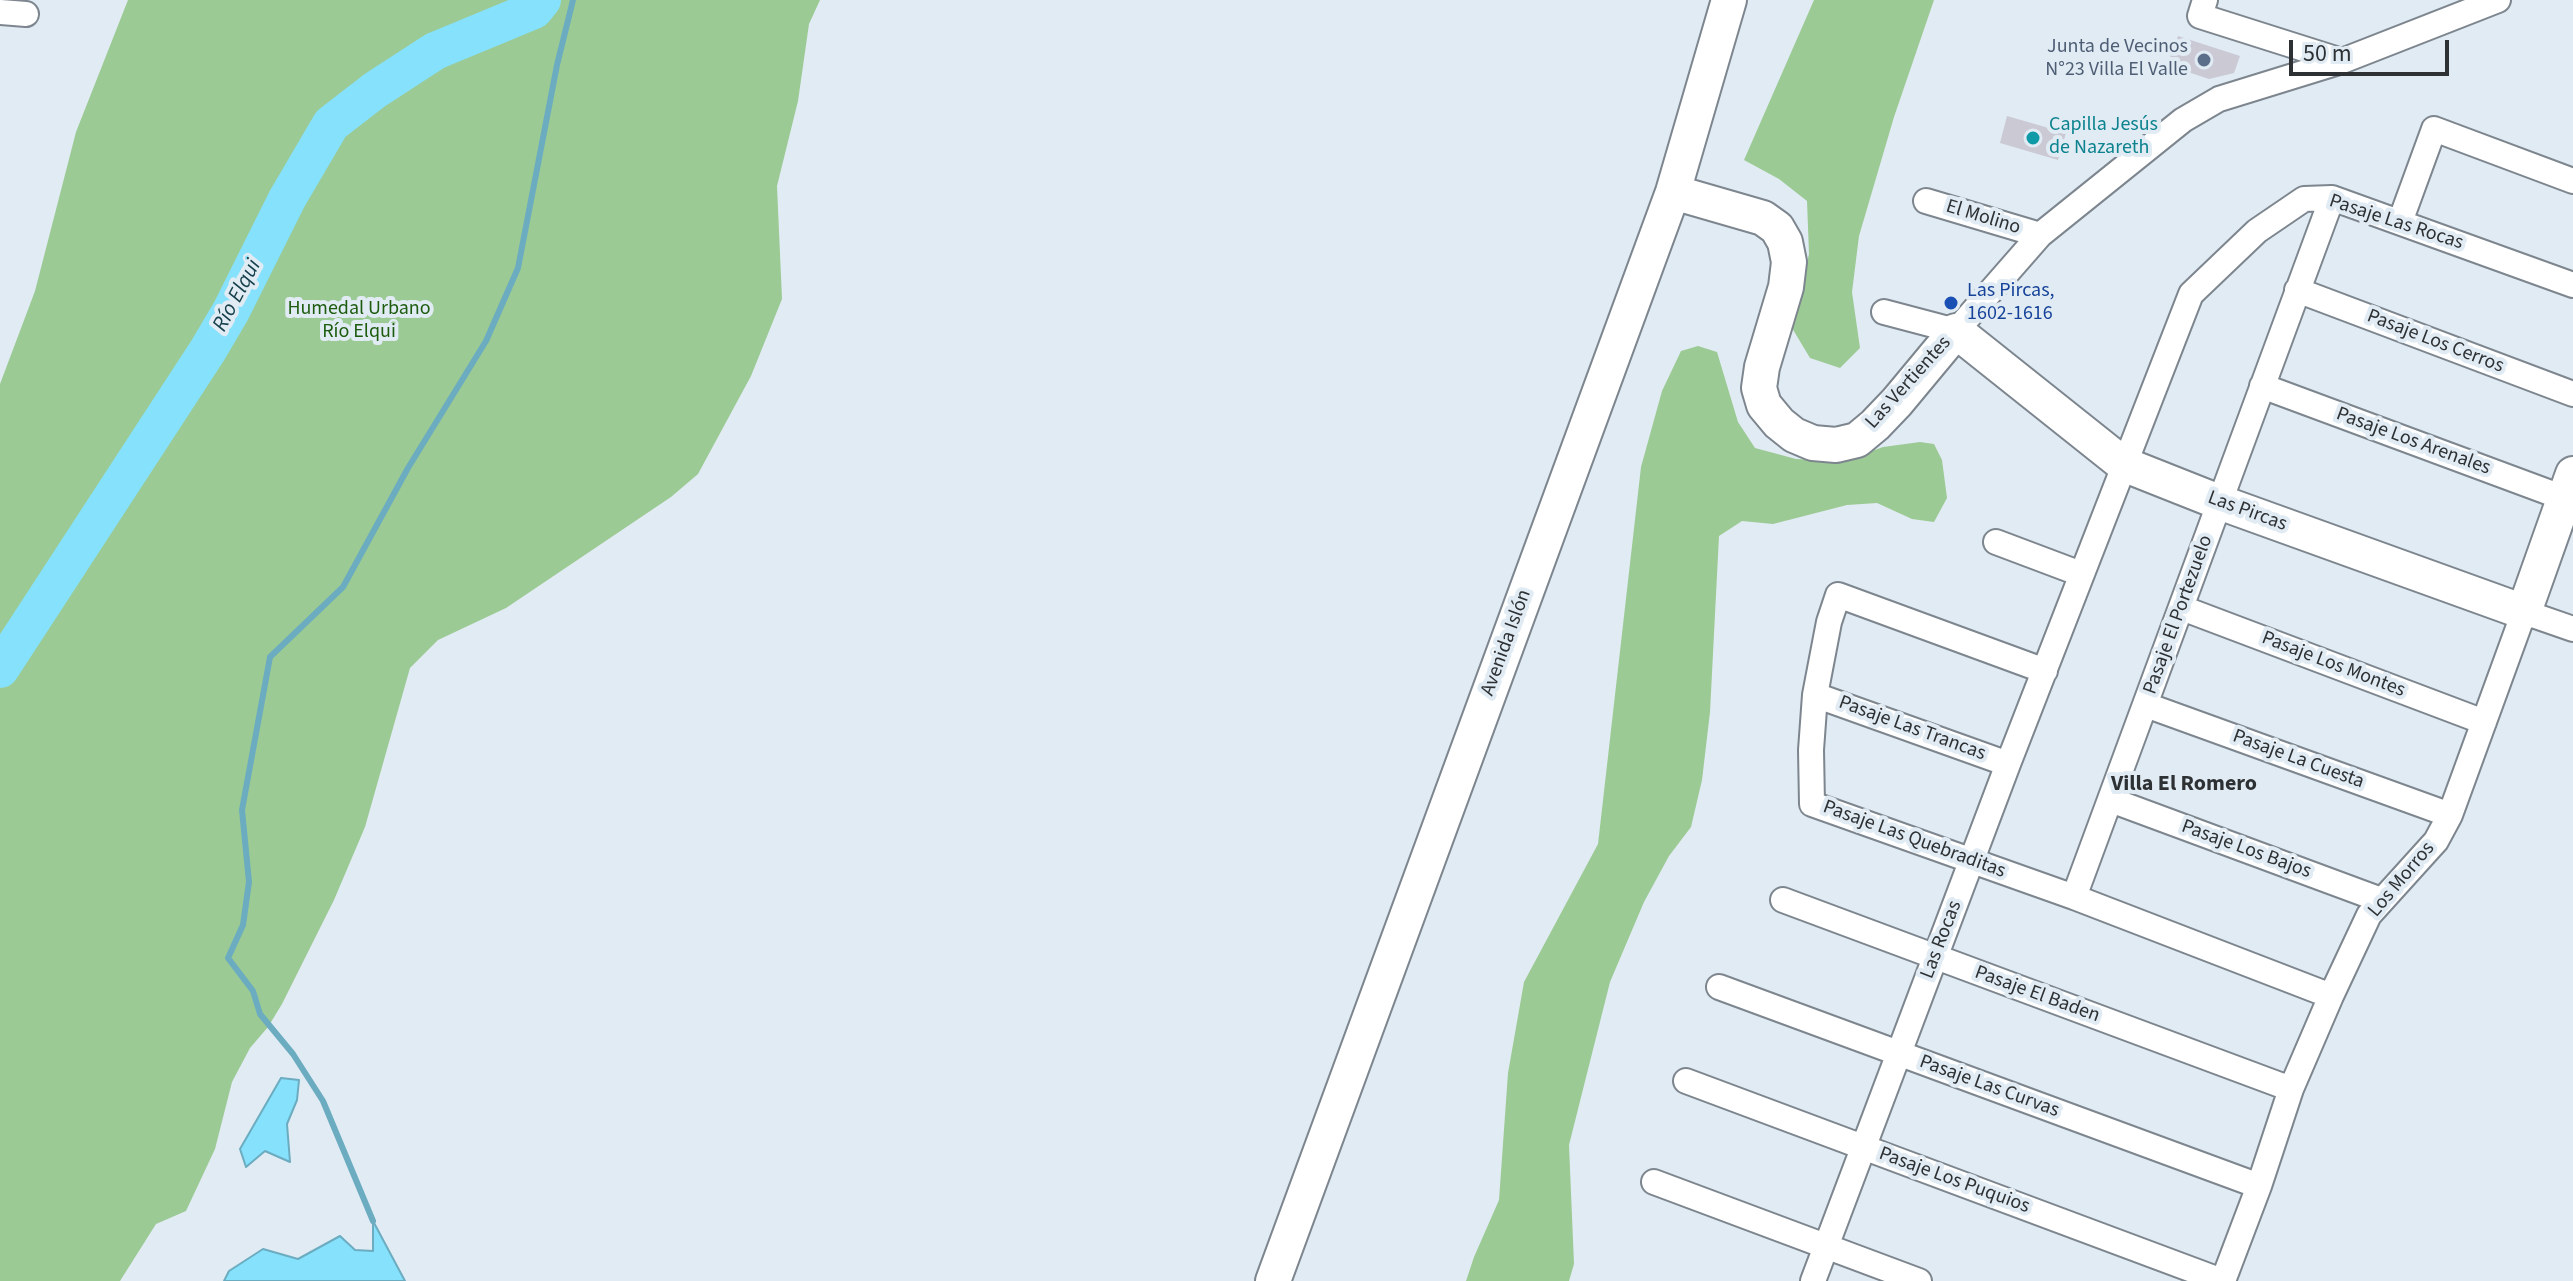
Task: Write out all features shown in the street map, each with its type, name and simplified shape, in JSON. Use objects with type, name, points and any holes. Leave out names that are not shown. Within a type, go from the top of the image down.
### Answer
[{"type":"main road","name":"Avenida Islón","points":[[1273,1281],[1673,192],[1729,0]]},
{"type":"main road","name":"Las Vertientes","points":[[1673,192],[1763,218],[1777,228],[1785,242],[1789,262],[1786,287],[1762,367],[1759,388],[1764,405],[1794,435],[1813,443],[1836,445],[1857,440],[1889,410],[1956,331]]},
{"type":"main road","name":"Las Pircas","points":[[1956,331],[2123,464],[2219,502],[2524,612]]},
{"type":"main road","name":"Los Morros","points":[[2524,612],[2568,486]]},
{"type":"street","name":"Las Vertientes","points":[[1956,331],[2040,235],[2183,120],[2219,99],[2342,61],[2498,0]]},
{"type":"street","points":[[2202,8],[2342,61]]},
{"type":"street","points":[[0,12],[26,14]]},
{"type":"street","points":[[2400,222],[2434,129],[2573,181]]},
{"type":"street","name":"Pasaje Las Rocas","points":[[2123,464],[2191,294],[2257,231],[2304,199],[2332,198],[2573,285]]},
{"type":"street","name":"Pasaje El Portezuelo","points":[[2074,897],[2332,198]]},
{"type":"street","name":"El Molino","points":[[1926,201],[2040,235]]},
{"type":"street","name":"Pasaje Los Cerros","points":[[2297,290],[2573,394]]},
{"type":"street","points":[[1884,312],[1956,331]]},
{"type":"street","name":"Pasaje Los Arenales","points":[[2262,386],[2568,486]]},
{"type":"street","name":"Las Rocas","points":[[1813,1281],[2123,464]]},
{"type":"street","points":[[1996,542],[2081,574]]},
{"type":"street","name":"Pasaje Las Quebraditas","points":[[2045,671],[1838,595],[1829,622],[1815,695],[1811,750],[1812,804],[2074,897],[2331,996]]},
{"type":"street","name":"Pasaje Los Montes","points":[[2182,608],[2484,722]]},
{"type":"street","name":"Las Pircas","points":[[2524,612],[2573,629]]},
{"type":"street","name":"Los Morros","points":[[2222,1281],[2259,1186],[2291,1089],[2331,996],[2369,915],[2436,841],[2450,815],[2524,612]]},
{"type":"street","name":"Pasaje Las Trancas","points":[[1815,695],[2008,764]]},
{"type":"street","name":"Pasaje La Cuesta","points":[[2146,705],[2450,815]]},
{"type":"street","name":"Pasaje Los Bajos","points":[[2111,800],[2381,900]]},
{"type":"street","name":"Pasaje El Baden","points":[[1783,900],[2291,1089]]},
{"type":"street","name":"Pasaje Las Curvas","points":[[1719,987],[2259,1186]]},
{"type":"street","name":"Pasaje Los Puquios","points":[[1686,1081],[2222,1281]]},
{"type":"street","points":[[1654,1182],[1919,1281]]},
{"type":"green space","name":"Humedal Urbano Río Elqui","points":[[128,0],[820,0],[809,24],[798,101],[777,186],[782,299],[751,376],[698,474],[671,497],[506,608],[438,640],[410,668],[365,827],[334,900],[282,1004],[250,1048],[232,1082],[215,1149],[186,1211],[156,1224],[120,1281],[0,1281],[0,384],[35,291],[76,132]]},
{"type":"green space","points":[[1814,0],[1934,0],[1894,117],[1859,236],[1852,292],[1860,348],[1840,368],[1810,358],[1792,328],[1809,254],[1807,201],[1779,179],[1744,160]]},
{"type":"green space","points":[[1698,346],[1717,352],[1738,422],[1755,448],[1796,459],[1844,461],[1883,447],[1920,442],[1934,444],[1942,460],[1947,498],[1934,522],[1912,519],[1877,503],[1847,505],[1773,524],[1742,521],[1719,536],[1710,712],[1702,780],[1691,827],[1669,856],[1644,902],[1610,982],[1569,1145],[1574,1264],[1569,1281],[1466,1281],[1499,1200],[1508,1073],[1524,982],[1598,844],[1641,467],[1662,391],[1681,351]]},
{"type":"water","points":[[281,1078],[299,1080],[297,1100],[287,1124],[290,1162],[265,1151],[246,1167],[240,1149]]},
{"type":"water","points":[[373,1221],[405,1281],[224,1281],[229,1271],[263,1249],[298,1259],[340,1236],[355,1250],[373,1251]]},
{"type":"building","name":"Junta de Vecinos N°23 Villa El Valle","points":[[2178,36],[2240,56],[2234,73],[2209,79],[2167,65]]},
{"type":"building","name":"Capilla Jesús de Nazareth","points":[[2007,116],[2066,133],[2058,160],[2000,143]]},
{"type":"waterway","name":"Río Elqui","points":[[0,669],[208,350],[287,199],[331,124],[375,90],[435,51],[534,10],[542,0]]},
{"type":"waterway","points":[[373,1221],[323,1101],[293,1054],[260,1014],[253,991],[228,958],[243,925],[249,882],[242,810],[270,657],[343,587],[408,468],[486,341],[518,268],[557,65],[573,0]]},
{"type":"place","name":"Junta de Vecinos N°23 Villa El Valle","points":[[2204,60]]},
{"type":"place","name":"Capilla Jesús de Nazareth","points":[[2033,138]]},
{"type":"place","name":"Las Pircas, 1602-1616","points":[[1951,303]]},
{"type":"district","name":"Villa El Romero","points":[[2184,785]]}]
